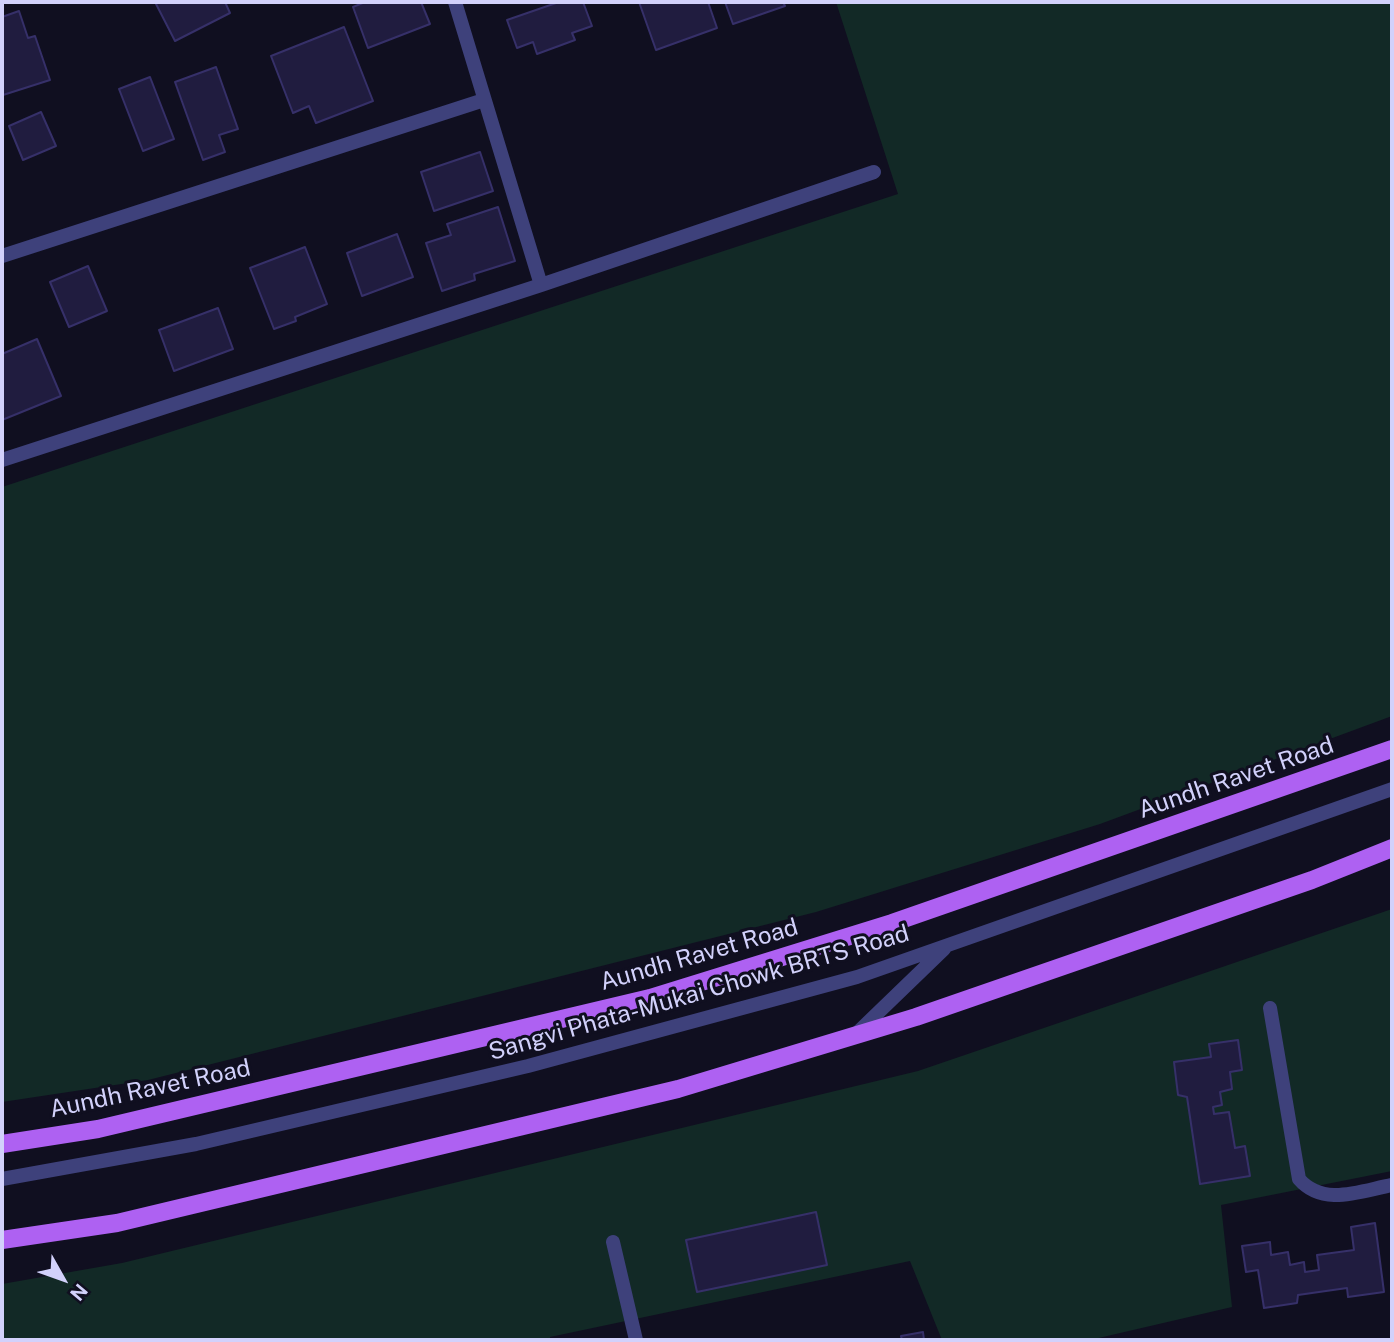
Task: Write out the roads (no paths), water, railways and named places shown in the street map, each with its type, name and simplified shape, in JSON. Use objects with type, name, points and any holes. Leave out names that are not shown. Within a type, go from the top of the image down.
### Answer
[{"type":"main road","name":"Aundh Ravet Road","points":[[2,1144],[97,1129],[650,998],[905,918],[1392,749]]},
{"type":"main road","points":[[2,1240],[117,1223],[678,1090],[916,1017],[1286,889],[1392,848]]},
{"type":"lane","points":[[455,2],[541,285]]},
{"type":"lane","points":[[2,256],[484,100]]},
{"type":"lane","points":[[2,460],[541,285],[874,172]]},
{"type":"lane","name":"Sangvi Phata-Mukai Chowk BRTS Road","points":[[2,1179],[196,1144],[528,1066],[857,977],[1392,789]]},
{"type":"lane","points":[[854,1036],[948,945]]},
{"type":"lane","points":[[1269,1008],[1300,1179],[1307,1188],[1320,1195],[1332,1196],[1392,1185]]},
{"type":"lane","points":[[613,1242],[636,1340]]}]
